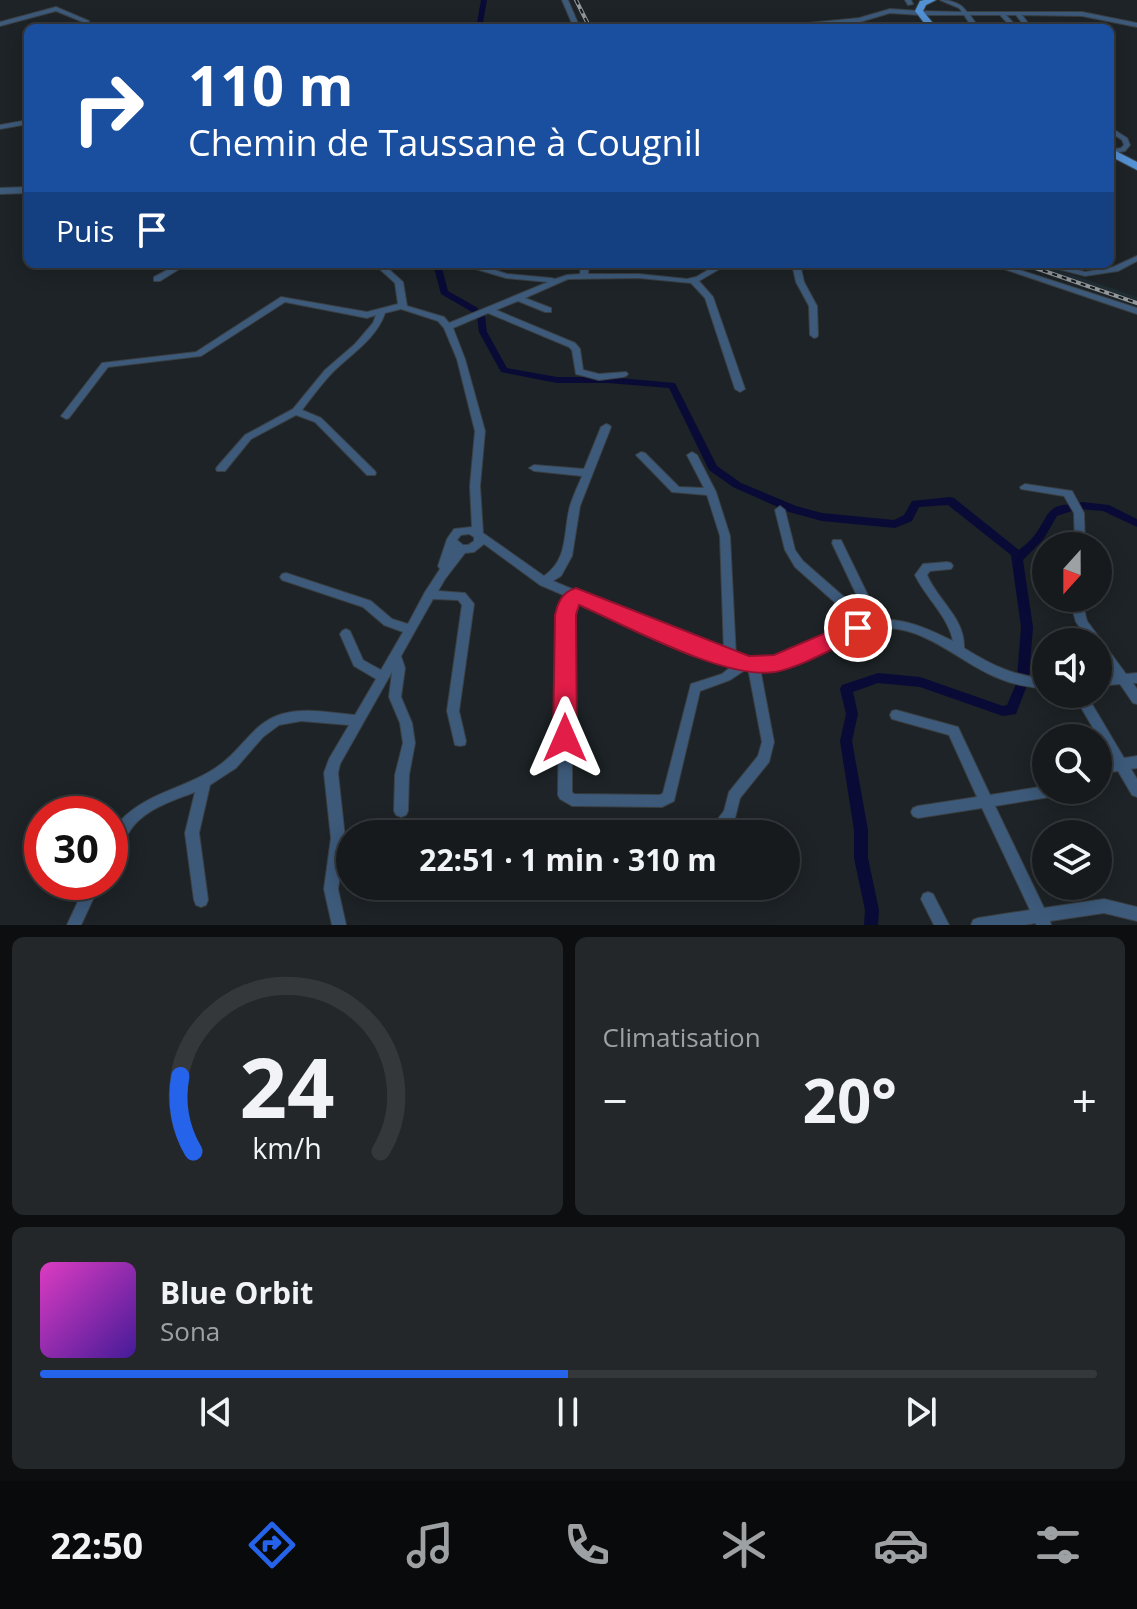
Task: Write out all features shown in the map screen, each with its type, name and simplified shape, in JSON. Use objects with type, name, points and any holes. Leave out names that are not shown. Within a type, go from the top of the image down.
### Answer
[{"type":"main road","points":[[919,12],[923,3],[932,0]]},
{"type":"main road","points":[[913,1],[930,24]]},
{"type":"main road","points":[[1114,154],[1137,167]]},
{"type":"street","points":[[565,0],[566,10],[575,24]]},
{"type":"street","points":[[943,0],[961,7],[973,24]]},
{"type":"street","points":[[952,0],[978,13]]},
{"type":"street","points":[[0,24],[56,9],[86,21],[84,24]]},
{"type":"street","points":[[819,24],[860,20],[890,11],[1089,15],[1137,25]]},
{"type":"street","points":[[1002,14],[1011,24]]},
{"type":"street","points":[[1018,14],[1026,24]]},
{"type":"street","points":[[0,127],[24,123]]},
{"type":"street","points":[[1114,132],[1125,139],[1127,145],[1123,150],[1114,152]]},
{"type":"street","points":[[0,191],[24,190]]},
{"type":"street","points":[[1061,268],[1092,274],[1115,269],[1137,258]]},
{"type":"street","points":[[157,279],[177,268]]},
{"type":"street","points":[[383,268],[399,282],[402,306]]},
{"type":"street","points":[[481,268],[506,276],[557,280],[584,276],[693,280],[705,269]]},
{"type":"street","points":[[584,276],[585,268]]},
{"type":"street","points":[[797,268],[800,282],[813,306],[814,335]]},
{"type":"street","points":[[1009,268],[1137,311]]},
{"type":"street","points":[[448,327],[557,280]]},
{"type":"street","points":[[693,280],[709,297],[740,389]]},
{"type":"street","points":[[518,298],[548,310]]},
{"type":"street","points":[[66,416],[105,365],[198,354],[284,299],[367,315],[402,306],[436,316],[448,327],[478,414],[481,448],[475,515],[478,538]]},
{"type":"street","points":[[488,310],[572,345],[576,349],[579,372],[599,377],[623,374]]},
{"type":"street","points":[[221,469],[248,437],[296,411],[328,372],[358,346],[377,324],[381,313]]},
{"type":"street","points":[[296,411],[318,420],[371,473]]},
{"type":"street","points":[[544,582],[557,573],[567,556],[575,506],[606,427]]},
{"type":"street","points":[[641,455],[676,490],[711,492]]},
{"type":"street","points":[[692,455],[711,492],[725,536],[743,664],[768,742],[764,758],[734,796],[730,814],[725,820]]},
{"type":"street","points":[[534,468],[586,473]]},
{"type":"street","points":[[1025,487],[1068,493],[1079,513],[1080,532]]},
{"type":"street","points":[[780,510],[790,550],[799,564],[872,625]]},
{"type":"street","points":[[457,546],[454,535],[464,530],[475,515]]},
{"type":"street","points":[[464,530],[544,582],[743,664],[790,658],[872,625],[912,628],[996,674],[1032,683]]},
{"type":"street","points":[[339,925],[331,889],[338,838],[331,773],[457,546],[478,538]]},
{"type":"street","points":[[837,543],[872,625]]},
{"type":"street","points":[[947,566],[927,567],[921,575],[956,627],[960,640],[958,651]]},
{"type":"street","points":[[286,577],[367,604],[388,622],[409,629]]},
{"type":"street","points":[[429,595],[461,596],[468,604],[453,711],[460,741]]},
{"type":"street","points":[[576,595],[568,604],[565,643],[565,795],[572,800],[662,801],[669,797],[695,688],[701,683],[726,677],[743,664]]},
{"type":"street","points":[[346,634],[358,663],[383,677]]},
{"type":"street","points":[[395,656],[399,668],[395,697],[406,723],[409,743],[402,775],[401,811]]},
{"type":"street","points":[[1112,658],[1131,679],[1137,699]]},
{"type":"street","points":[[1087,708],[1137,791]]},
{"type":"street","points":[[896,715],[953,731],[1042,920]]},
{"type":"street","points":[[128,821],[148,804],[224,770],[270,723],[285,717],[358,720]]},
{"type":"street","points":[[1112,765],[1137,762]]},
{"type":"street","points":[[201,900],[192,833],[204,781]]},
{"type":"street","points":[[918,812],[1032,794]]},
{"type":"street","points":[[928,899],[942,925]]},
{"type":"street","points":[[74,925],[86,900]]},
{"type":"street","points":[[978,925],[1042,920],[1104,906],[1137,914]]},
{"type":"shaded area","points":[[1027,268],[1052,268],[1088,280],[1137,297],[1137,306]]},
{"type":"waterway","points":[[480,24],[484,0]]},
{"type":"waterway","points":[[438,268],[444,292],[475,310]]},
{"type":"waterway","points":[[481,316],[483,332],[504,370],[557,380],[672,385],[713,468],[737,485],[793,509],[822,517],[895,524],[908,518],[916,504],[950,501],[1016,553],[1027,627],[1023,678]]},
{"type":"waterway","points":[[1082,506],[1105,508],[1137,523]]},
{"type":"waterway","points":[[1017,559],[1039,537],[1053,514],[1068,508]]},
{"type":"waterway","points":[[871,925],[872,910],[861,858],[861,830],[846,741],[852,714],[846,689],[878,678],[920,682],[1003,711],[1012,710],[1020,688]]},
{"type":"railway","points":[[576,0],[588,24]]},
{"type":"railway","points":[[1036,268],[1137,303]]},
{"type":"route","points":[[565,738],[566,615],[568,604],[576,595],[730,661],[749,665],[777,663],[858,628]]}]
